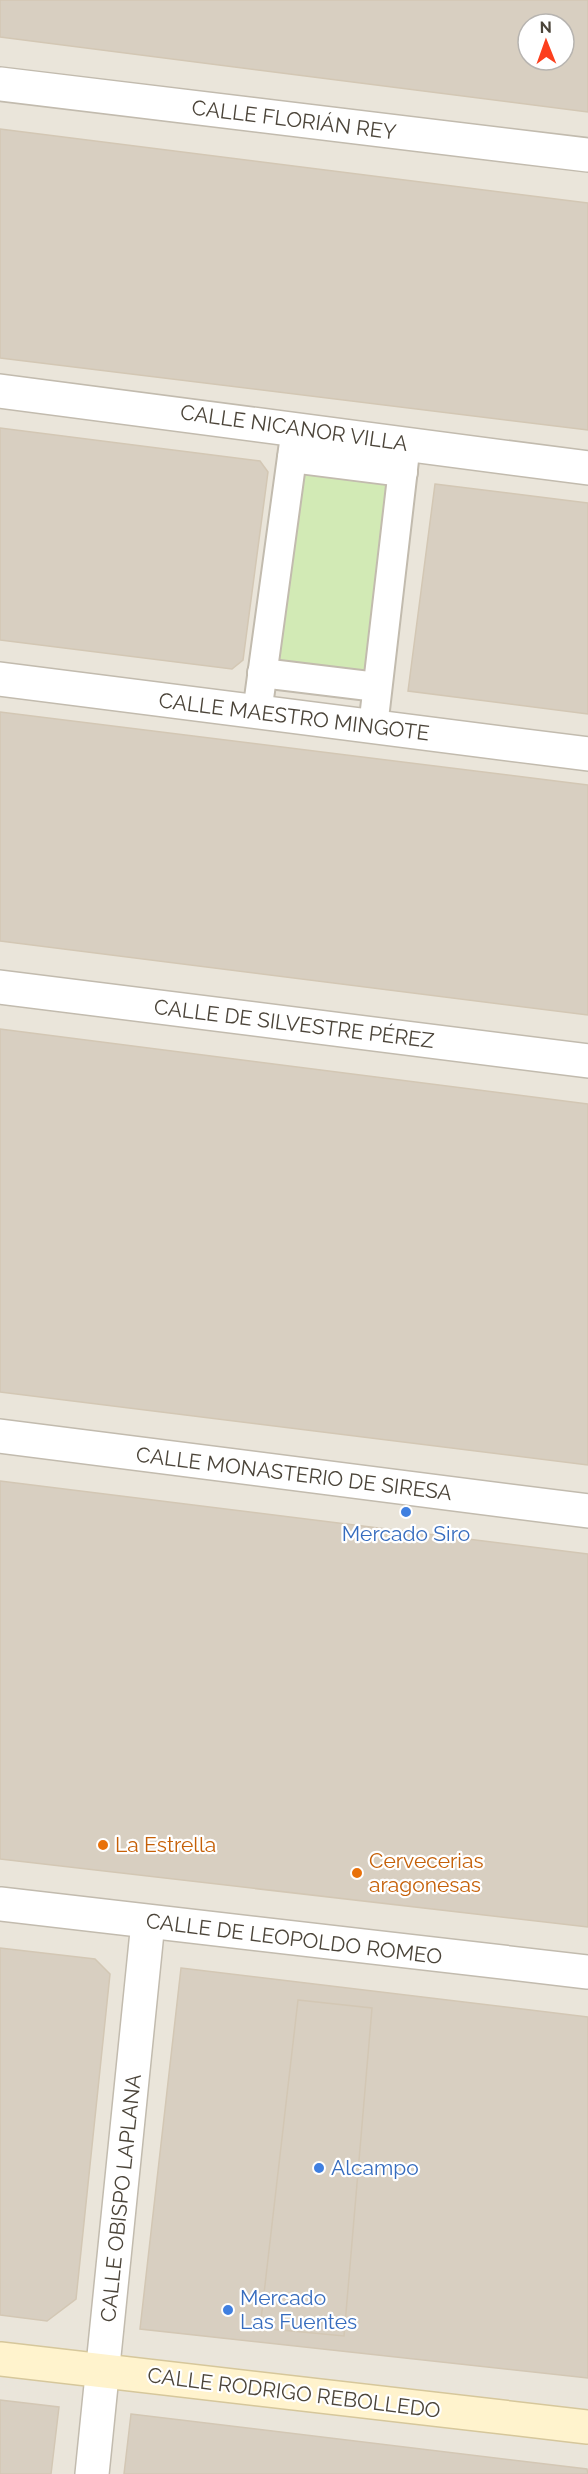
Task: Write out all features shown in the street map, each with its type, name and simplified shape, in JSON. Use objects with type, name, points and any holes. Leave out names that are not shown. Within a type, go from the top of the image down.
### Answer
[{"type":"main road","name":"CALLE RODRIGO REBOLLEDO","points":[[0,2359],[588,2427]]},
{"type":"street","name":"CALLE FLORIÁN REY","points":[[0,84],[588,155]]},
{"type":"street","name":"CALLE NICANOR VILLA","points":[[0,391],[294,443],[404,458],[588,468]]},
{"type":"street","points":[[256,713],[294,443]]},
{"type":"street","points":[[373,727],[404,458]]},
{"type":"street","points":[[262,673],[377,687]]},
{"type":"street","name":"CALLE MAESTRO MINGOTE","points":[[0,679],[588,754]]},
{"type":"street","name":"CALLE DE SILVESTRE PÉREZ","points":[[0,987],[588,1061]]},
{"type":"street","name":"CALLE MONASTERIO DE SIRESA","points":[[0,1436],[588,1511]]},
{"type":"street","name":"CALLE DE LEOPOLDO ROMEO","points":[[0,1904],[588,1972]]},
{"type":"street","name":"CALLE OBISPO LAPLANA","points":[[92,2474],[148,1922]]},
{"type":"shaded area","points":[[0,0],[588,0],[588,2474],[0,2474]]},
{"type":"green space","points":[[302,471],[387,480],[364,678],[277,667]]},
{"type":"building","points":[[0,0],[588,0],[588,112],[0,37]]},
{"type":"building","points":[[0,129],[588,203],[588,430],[0,358]]},
{"type":"building","points":[[0,428],[260,461],[268,472],[243,660],[232,669],[0,640]]},
{"type":"building","points":[[435,484],[588,503],[588,714],[408,691]]},
{"type":"building","points":[[0,712],[588,785],[588,1015],[0,941]]},
{"type":"building","points":[[0,1029],[588,1104],[588,1465],[0,1392]]},
{"type":"building","points":[[0,1481],[588,1554],[588,1927],[0,1859]]},
{"type":"building","points":[[0,1948],[95,1959],[110,1974],[76,2299],[47,2321],[0,2315]]},
{"type":"building","points":[[181,1968],[588,2017],[588,2378],[140,2329]]},
{"type":"building","name":"Alcampo","points":[[298,2000],[372,2008],[344,2336],[260,2328]]},
{"type":"building","points":[[0,2400],[59,2407],[51,2474],[0,2474]]},
{"type":"building","points":[[131,2414],[587,2469],[588,2474],[124,2474]]},
{"type":"place","name":"Mercado Siro","points":[[406,1512]]},
{"type":"place","name":"La Estrella","points":[[103,1845]]},
{"type":"place","name":"Cervecerias aragonesas","points":[[357,1873]]},
{"type":"place","name":"Alcampo","points":[[319,2168]]},
{"type":"place","name":"Mercado Las Fuentes","points":[[228,2310]]}]
